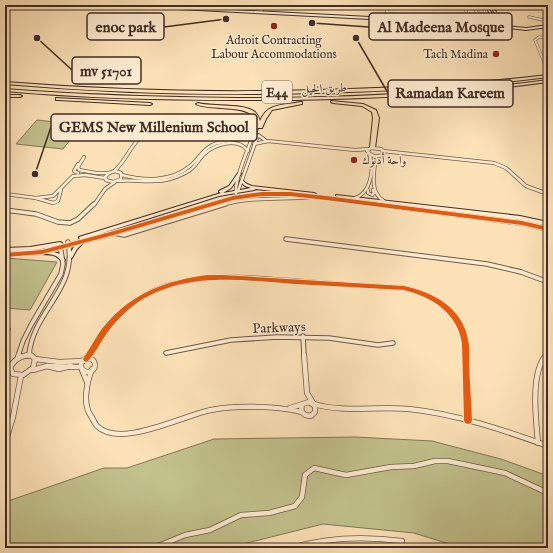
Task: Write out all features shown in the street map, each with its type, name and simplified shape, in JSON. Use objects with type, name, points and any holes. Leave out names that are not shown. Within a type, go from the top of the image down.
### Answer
[{"type":"highway","name":"طريق الخيل","points":[[5,83],[80,89],[195,93],[337,91],[451,86],[539,77],[548,74]]},
{"type":"highway","points":[[5,78],[73,86],[80,89]]},
{"type":"highway","name":"طريق الخيل","points":[[5,90],[99,97],[178,99],[324,98],[447,92],[548,81]]},
{"type":"highway","points":[[5,95],[107,102],[198,104],[333,102],[427,96],[447,92]]},
{"type":"highway","points":[[333,102],[359,104],[368,107],[374,112],[376,117],[371,148]]},
{"type":"highway","points":[[256,135],[268,110],[276,107],[300,103]]},
{"type":"highway","points":[[198,104],[207,107],[251,111],[256,115],[258,120],[256,135]]},
{"type":"street","points":[[120,5],[427,20],[488,26]]},
{"type":"street","points":[[151,5],[484,24],[491,20]]},
{"type":"street","points":[[387,5],[387,12],[391,14],[466,18],[468,17],[464,5]]},
{"type":"street","points":[[401,5],[479,9]]},
{"type":"street","points":[[473,5],[477,13],[481,14]]},
{"type":"street","points":[[477,5],[481,14]]},
{"type":"street","points":[[481,14],[486,13],[483,5]]},
{"type":"street","points":[[488,5],[491,13],[491,20],[488,26]]},
{"type":"street","points":[[491,5],[496,14],[496,27]]},
{"type":"street","points":[[253,6],[256,9],[267,11]]},
{"type":"street","points":[[246,12],[251,10]]},
{"type":"street","points":[[529,16],[543,20],[548,18]]},
{"type":"street","points":[[460,22],[488,26],[492,30],[496,27],[524,31],[547,29]]},
{"type":"street","points":[[545,64],[535,40],[538,38],[548,38]]},
{"type":"street","points":[[543,58],[548,58]]},
{"type":"street","points":[[105,189],[106,179],[111,172],[120,166],[137,139],[146,132],[142,130],[137,132],[137,139]]},
{"type":"street","points":[[137,135],[143,135]]},
{"type":"street","points":[[256,135],[261,139],[268,141],[356,150],[376,157],[382,156],[384,153],[383,151]]},
{"type":"street","points":[[84,157],[78,167],[79,170],[96,173],[111,172],[145,179],[170,176],[187,168],[207,148],[223,141],[247,138],[256,135]]},
{"type":"street","points":[[237,194],[256,135]]},
{"type":"street","points":[[208,199],[228,189],[239,174],[256,135]]},
{"type":"street","points":[[88,152],[74,171],[75,173],[116,181],[150,182],[172,179],[190,170],[209,150],[228,143],[245,142],[245,140],[233,139]]},
{"type":"street","points":[[254,144],[268,141]]},
{"type":"street","points":[[228,143],[241,144],[246,147],[248,151]]},
{"type":"street","points":[[371,148],[368,151],[372,159],[367,192],[370,194],[374,193],[373,186],[376,157]]},
{"type":"street","points":[[356,150],[378,148],[383,151],[494,163],[506,168],[523,184],[548,194]]},
{"type":"street","points":[[5,210],[36,214],[58,222],[70,223],[78,219],[92,207],[105,189],[116,181],[121,174],[120,166]]},
{"type":"street","points":[[237,194],[239,174]]},
{"type":"street","points":[[5,194],[36,198],[52,197],[61,190],[72,176],[85,175]]},
{"type":"street","points":[[242,181],[250,187],[384,201],[520,218],[548,224]]},
{"type":"street","points":[[355,198],[365,193],[369,182]]},
{"type":"street","points":[[374,182],[376,195],[384,201]]},
{"type":"street","points":[[5,250],[30,250],[60,245],[208,199],[237,194],[238,196],[238,194],[267,188]]},
{"type":"street","points":[[36,198],[55,203],[59,199],[61,190]]},
{"type":"street","points":[[68,243],[114,233],[237,194],[276,194],[311,197],[522,223],[548,228]]},
{"type":"street","points":[[114,233],[122,235],[234,200],[311,197]]},
{"type":"street","points":[[151,226],[158,220]]},
{"type":"street","points":[[286,239],[487,264],[517,271],[548,282]]},
{"type":"street","points":[[70,257],[75,248],[82,241]]},
{"type":"street","points":[[29,355],[31,338],[67,278],[70,269],[68,243]]},
{"type":"street","points":[[42,252],[60,245]]},
{"type":"street","points":[[60,245],[63,260],[59,278],[31,325],[23,341],[18,357],[10,368],[13,374],[20,376],[39,367],[47,366],[51,368],[63,369],[72,366],[88,371],[92,369]]},
{"type":"street","points":[[5,255],[42,252],[55,253],[63,260]]},
{"type":"street","points":[[88,383],[81,369],[84,360],[93,350],[109,325],[132,304],[162,287],[187,280],[230,277],[412,290],[427,294],[441,303],[452,313],[461,326],[466,345],[468,420]]},
{"type":"street","points":[[303,336],[307,393],[313,404],[315,412]]},
{"type":"street","name":"Parkways","points":[[166,353],[231,340],[262,337],[303,336],[338,338],[378,344],[393,343]]},
{"type":"street","points":[[93,350],[95,364],[88,383],[87,405],[90,417],[97,426],[108,433],[115,435],[136,433],[201,412],[218,409],[288,409],[302,412],[308,416],[327,408]]},
{"type":"street","points":[[538,443],[536,407],[538,377],[541,360],[548,353]]},
{"type":"street","points":[[18,357],[29,355],[35,359],[46,362],[94,360]]},
{"type":"street","points":[[32,370],[35,364],[35,359]]},
{"type":"street","points":[[5,443],[13,417],[20,376]]},
{"type":"street","points":[[302,412],[302,404],[307,393]]},
{"type":"street","points":[[288,409],[309,402],[327,408],[415,410],[445,414],[510,432],[548,446]]},
{"type":"street","points":[[148,548],[161,545],[185,535],[210,530],[241,515],[269,513],[295,506],[302,497],[305,475],[314,468],[322,469],[338,475],[346,475],[372,472],[391,467],[414,466],[448,461],[505,473],[548,493]]},
{"type":"street","points":[[291,548],[314,542],[363,537],[402,541]]},
{"type":"green space","points":[[37,120],[82,125],[63,149],[16,144]]},
{"type":"green space","points":[[5,258],[57,262],[30,310],[5,308]]},
{"type":"green space","points":[[355,437],[432,441],[501,459],[548,476],[548,548],[462,548],[414,533],[323,524],[227,548],[5,548],[5,505],[8,501],[104,468],[127,468],[214,439]]},
{"type":"cycle path","points":[[5,255],[42,252],[114,233],[233,198],[262,194],[290,194],[326,198],[522,223],[548,229]]},
{"type":"cycle path","points":[[86,359],[102,334],[119,314],[145,295],[175,283],[223,277],[404,288],[422,293],[440,302],[454,315],[459,323],[466,344],[468,420]]},
{"type":"place","name":"enoc park","points":[[226,19]]},
{"type":"place","name":"Al Madeena Mosque","points":[[312,23]]},
{"type":"place","name":"Adroit Contracting Labour Accommodations","points":[[274,26]]},
{"type":"place","name":"mv 51701","points":[[37,38]]},
{"type":"place","name":"Ramadan Kareem","points":[[356,38]]},
{"type":"place","name":"Tach Madina","points":[[496,54]]},
{"type":"place","name":"واحة أدنوك","points":[[354,160]]},
{"type":"place","name":"GEMS New Millenium School","points":[[35,174]]}]
